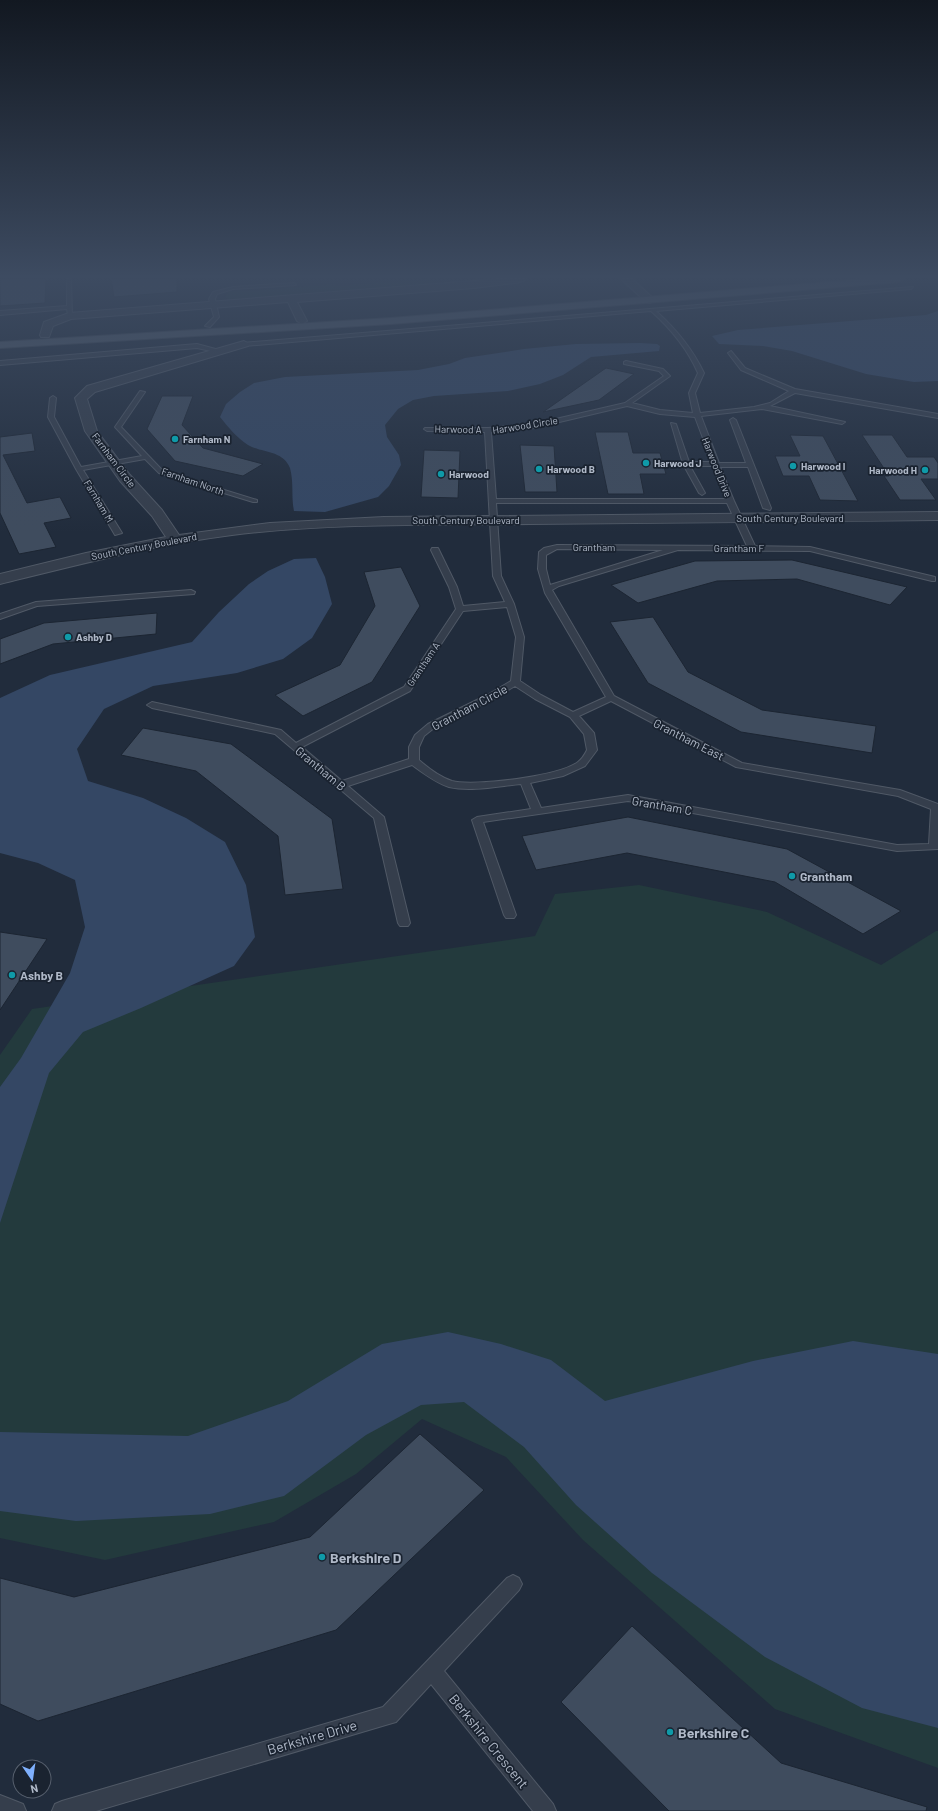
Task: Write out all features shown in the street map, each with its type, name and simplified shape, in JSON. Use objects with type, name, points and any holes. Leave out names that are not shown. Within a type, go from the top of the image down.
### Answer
[{"type":"street","name":"Farnham Circle","points":[[175,539],[158,513],[125,478],[91,431],[81,398],[91,389],[178,364]]},
{"type":"street","name":"South Century Boulevard","points":[[0,579],[62,563],[175,539],[233,531],[300,525],[384,521],[938,516]]},
{"type":"lane","points":[[627,404],[667,376],[661,370],[633,364]]},
{"type":"lane","name":"Harwood Drive","points":[[697,364],[701,373],[692,393],[697,415],[730,500],[752,548]]},
{"type":"lane","points":[[739,364],[743,369],[794,391],[936,418]]},
{"type":"lane","points":[[763,407],[772,404],[794,391]]},
{"type":"lane","name":"Farnham North","points":[[142,392],[118,427],[160,472],[255,501]]},
{"type":"lane","name":"Farnham M","points":[[53,398],[51,418],[79,469],[118,533]]},
{"type":"lane","name":"Harwood Circle","points":[[493,520],[488,430],[534,426],[627,404],[660,412],[697,415],[763,407]]},
{"type":"lane","points":[[763,407],[842,422]]},
{"type":"lane","points":[[733,420],[767,508]]},
{"type":"lane","points":[[673,424],[686,464],[702,493]]},
{"type":"lane","name":"Harwood A","points":[[427,429],[488,430]]},
{"type":"lane","points":[[79,469],[146,457]]},
{"type":"lane","points":[[686,464],[750,465]]},
{"type":"lane","points":[[492,501],[730,500]]},
{"type":"lane","name":"Grantham Circle","points":[[493,520],[497,576],[510,604],[520,637],[515,682]]},
{"type":"lane","name":"Grantham","points":[[547,587],[541,560],[542,554],[547,550],[558,547],[678,548]]},
{"type":"lane","name":"Grantham F","points":[[547,587],[678,548],[810,549],[932,579]]},
{"type":"lane","points":[[435,550],[453,587],[460,608],[510,604]]},
{"type":"lane","points":[[547,587],[611,698],[573,715]]},
{"type":"lane","points":[[0,616],[36,604],[191,592]]},
{"type":"lane","name":"Grantham A","points":[[295,747],[407,689],[460,608]]},
{"type":"lane","name":"Grantham Circle","points":[[515,682],[538,697],[573,715],[590,733],[592,750],[582,764],[560,774],[524,781],[484,785],[451,784],[427,772],[414,761],[414,747],[420,735],[431,726],[492,696],[515,682]]},
{"type":"lane","name":"Grantham East","points":[[611,698],[739,765],[900,793],[936,807],[934,847],[897,848]]},
{"type":"lane","name":"Grantham B","points":[[152,705],[278,732],[379,817],[404,923]]},
{"type":"lane","points":[[340,785],[414,761]]},
{"type":"lane","points":[[524,781],[538,811]]},
{"type":"lane","name":"Grantham C","points":[[510,915],[477,820],[628,798],[897,848]]},
{"type":"lane","name":"Berkshire Drive","points":[[62,1811],[389,1715],[513,1584]]},
{"type":"lane","name":"Berkshire Crescent","points":[[431,1670],[546,1811]]},
{"type":"lane","points":[[0,1804],[16,1811]]},
{"type":"green space","points":[[639,885],[767,912],[881,965],[938,931],[938,1768],[775,1709],[583,1540],[506,1457],[422,1419],[356,1474],[274,1522],[105,1560],[0,1538],[0,1055],[32,1009],[535,936],[555,894]]},
{"type":"water","points":[[449,364],[581,364],[563,375],[540,384],[508,391],[434,396],[413,400],[398,409],[385,425],[387,437],[399,455],[401,465],[389,486],[378,497],[325,512],[294,511],[291,474],[287,462],[277,455],[248,445],[236,436],[220,417],[226,404],[254,383],[285,377],[418,370]]},
{"type":"water","points":[[832,364],[938,364],[938,381],[914,382],[866,374]]},
{"type":"water","points":[[316,558],[325,577],[332,604],[312,638],[283,659],[237,673],[153,686],[104,709],[77,749],[88,781],[143,798],[186,818],[225,842],[246,885],[255,937],[234,966],[141,1008],[83,1032],[49,1073],[0,1223],[0,1087],[21,1058],[70,973],[85,927],[75,880],[38,863],[0,853],[0,698],[50,675],[192,642],[219,612],[249,584],[268,571],[294,559]]},
{"type":"water","points":[[448,1332],[501,1344],[551,1360],[605,1401],[753,1361],[853,1341],[938,1354],[938,1728],[862,1708],[765,1657],[652,1573],[576,1505],[524,1447],[464,1402],[421,1405],[366,1435],[284,1496],[210,1514],[76,1521],[0,1511],[0,1432],[188,1436],[288,1401],[382,1344]]},
{"type":"building","points":[[606,368],[634,374],[599,400],[543,412]]},
{"type":"building","name":"Farnham N","points":[[162,396],[193,396],[182,425],[203,448],[263,464],[243,476],[175,461],[147,429]]},
{"type":"building","name":"Harwood J","points":[[595,432],[628,432],[633,453],[660,453],[666,474],[640,474],[644,494],[608,494]]},
{"type":"building","points":[[32,433],[35,451],[3,455],[27,503],[60,497],[71,518],[44,523],[56,547],[19,554],[0,513],[0,437]]},
{"type":"building","name":"Harwood I","points":[[790,435],[823,436],[858,501],[820,500],[809,476],[783,476],[775,456],[800,456]]},
{"type":"building","name":"Harwood H","points":[[862,435],[892,435],[907,457],[934,457],[938,463],[938,479],[921,479],[936,500],[900,500],[884,476],[889,476]]},
{"type":"building","name":"Harwood B","points":[[520,445],[554,446],[557,492],[525,492]]},
{"type":"building","name":"Harwood","points":[[424,450],[460,451],[458,498],[421,497]]},
{"type":"building","points":[[792,560],[907,587],[890,605],[797,579],[717,581],[638,603],[611,585],[695,561]]},
{"type":"building","points":[[401,567],[420,606],[372,682],[303,716],[275,695],[340,665],[375,606],[364,572]]},
{"type":"building","name":"Ashby D","points":[[157,613],[156,634],[53,644],[0,664],[0,639],[44,623]]},
{"type":"building","points":[[653,617],[688,672],[762,710],[876,726],[872,753],[741,732],[648,683],[610,622]]},
{"type":"building","points":[[143,728],[231,744],[332,819],[343,889],[285,895],[278,836],[196,771],[121,755]]},
{"type":"building","name":"Grantham","points":[[628,817],[787,849],[901,911],[863,934],[775,882],[627,853],[536,870],[522,836]]},
{"type":"building","name":"Ashby B","points":[[0,932],[47,939],[0,1010]]},
{"type":"building","name":"Berkshire D","points":[[420,1434],[484,1490],[336,1630],[38,1721],[0,1704],[0,1578],[74,1597],[310,1537]]},
{"type":"building","name":"Berkshire C","points":[[632,1626],[781,1763],[927,1807],[926,1811],[669,1811],[561,1702]]},
{"type":"place","name":"Farnham N","points":[[175,439]]},
{"type":"place","name":"Harwood J","points":[[646,463]]},
{"type":"place","name":"Harwood I","points":[[793,466]]},
{"type":"place","name":"Harwood B","points":[[539,469]]},
{"type":"place","name":"Harwood H","points":[[925,470]]},
{"type":"place","name":"Harwood","points":[[441,474]]},
{"type":"place","name":"Ashby D","points":[[68,637]]},
{"type":"place","name":"Grantham","points":[[792,876]]},
{"type":"place","name":"Ashby B","points":[[12,975]]},
{"type":"place","name":"Berkshire D","points":[[322,1557]]},
{"type":"place","name":"Berkshire C","points":[[670,1732]]}]
